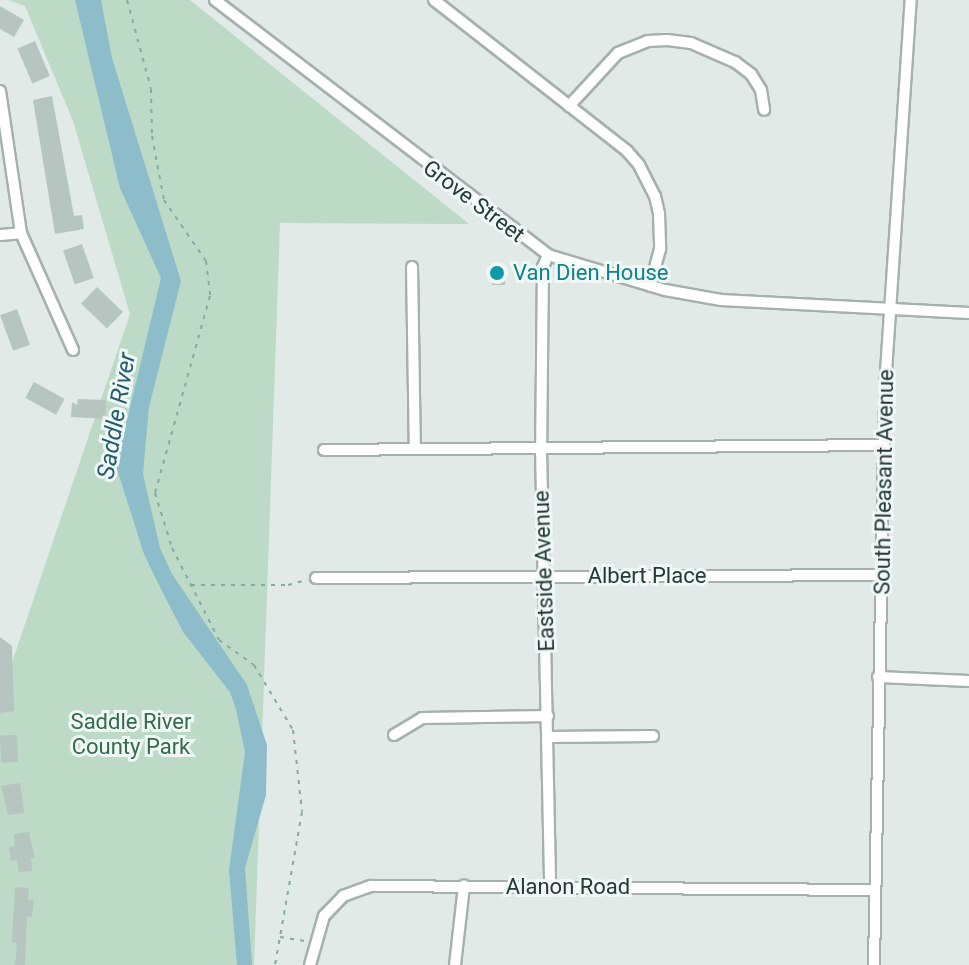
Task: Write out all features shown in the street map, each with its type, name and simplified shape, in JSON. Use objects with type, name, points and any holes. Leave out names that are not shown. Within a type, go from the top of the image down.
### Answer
[{"type":"street","name":"Grove Street","points":[[215,0],[548,255],[650,286],[721,300],[969,313]]},
{"type":"street","points":[[434,0],[627,151],[648,179],[657,205],[660,249],[650,286]]},
{"type":"street","name":"South Pleasant Avenue","points":[[874,965],[883,445],[911,0]]},
{"type":"street","points":[[569,106],[618,53],[648,41],[667,40],[691,43],[735,62],[756,82],[764,110]]},
{"type":"street","points":[[0,91],[21,233],[73,350]]},
{"type":"street","points":[[0,235],[21,233]]},
{"type":"street","name":"Eastside Avenue","points":[[548,255],[543,267],[541,449],[550,887]]},
{"type":"street","points":[[412,267],[415,448]]},
{"type":"street","points":[[324,450],[883,445]]},
{"type":"street","name":"Albert Place","points":[[316,578],[882,575]]},
{"type":"street","points":[[878,677],[969,681]]},
{"type":"street","points":[[394,735],[422,718],[548,716]]},
{"type":"street","points":[[548,737],[653,736]]},
{"type":"street","points":[[455,965],[464,886]]},
{"type":"street","name":"Alanon Road","points":[[310,965],[324,916],[332,905],[357,889],[464,886],[874,890]]},
{"type":"path","points":[[127,0],[151,89],[152,136],[164,200],[206,261],[210,296],[155,493],[172,548],[219,640],[254,665],[293,730],[302,812],[275,965]]},
{"type":"path","points":[[191,585],[288,585],[316,578]]},
{"type":"path","points":[[280,937],[315,942]]},
{"type":"green space","name":"Saddle River County Park","points":[[8,0],[190,0],[469,224],[280,223],[254,965],[0,965],[0,698],[130,314],[73,121],[25,6]]},
{"type":"water","points":[[75,0],[101,0],[112,58],[181,281],[149,407],[143,474],[160,548],[172,574],[247,685],[267,745],[266,795],[245,868],[252,965],[237,965],[229,870],[245,752],[236,709],[230,692],[183,632],[157,581],[144,554],[116,466],[161,278],[120,188]]},
{"type":"building","points":[[0,6],[24,20],[14,37],[0,29]]},
{"type":"building","points":[[35,41],[50,76],[32,83],[18,48]]},
{"type":"building","points":[[52,96],[74,216],[82,215],[84,229],[55,234],[33,100]]},
{"type":"building","points":[[82,244],[94,278],[75,285],[63,251]]},
{"type":"building","name":"Van Dien House","points":[[489,264],[505,268],[505,285],[492,285]]},
{"type":"building","points":[[97,287],[123,312],[107,329],[81,304]]},
{"type":"building","points":[[17,309],[30,345],[13,351],[0,315]]},
{"type":"building","points":[[34,382],[65,399],[56,415],[25,398]]},
{"type":"building","points":[[78,399],[106,400],[105,419],[71,417],[72,402],[77,405]]},
{"type":"building","points":[[0,637],[12,646],[14,711],[0,713]]},
{"type":"building","points":[[17,735],[18,762],[1,763],[0,736]]},
{"type":"building","points":[[20,783],[24,813],[8,815],[1,786]]},
{"type":"building","points":[[29,832],[35,858],[31,858],[32,871],[19,872],[17,860],[11,861],[9,847],[15,846],[14,834]]},
{"type":"building","points":[[15,887],[29,888],[28,900],[34,900],[32,917],[27,916],[25,965],[15,965],[17,943],[12,942]]},
{"type":"place","name":"Van Dien House","points":[[497,273]]},
{"type":"water label","name":"Saddle River","points":[[117,416]]}]
